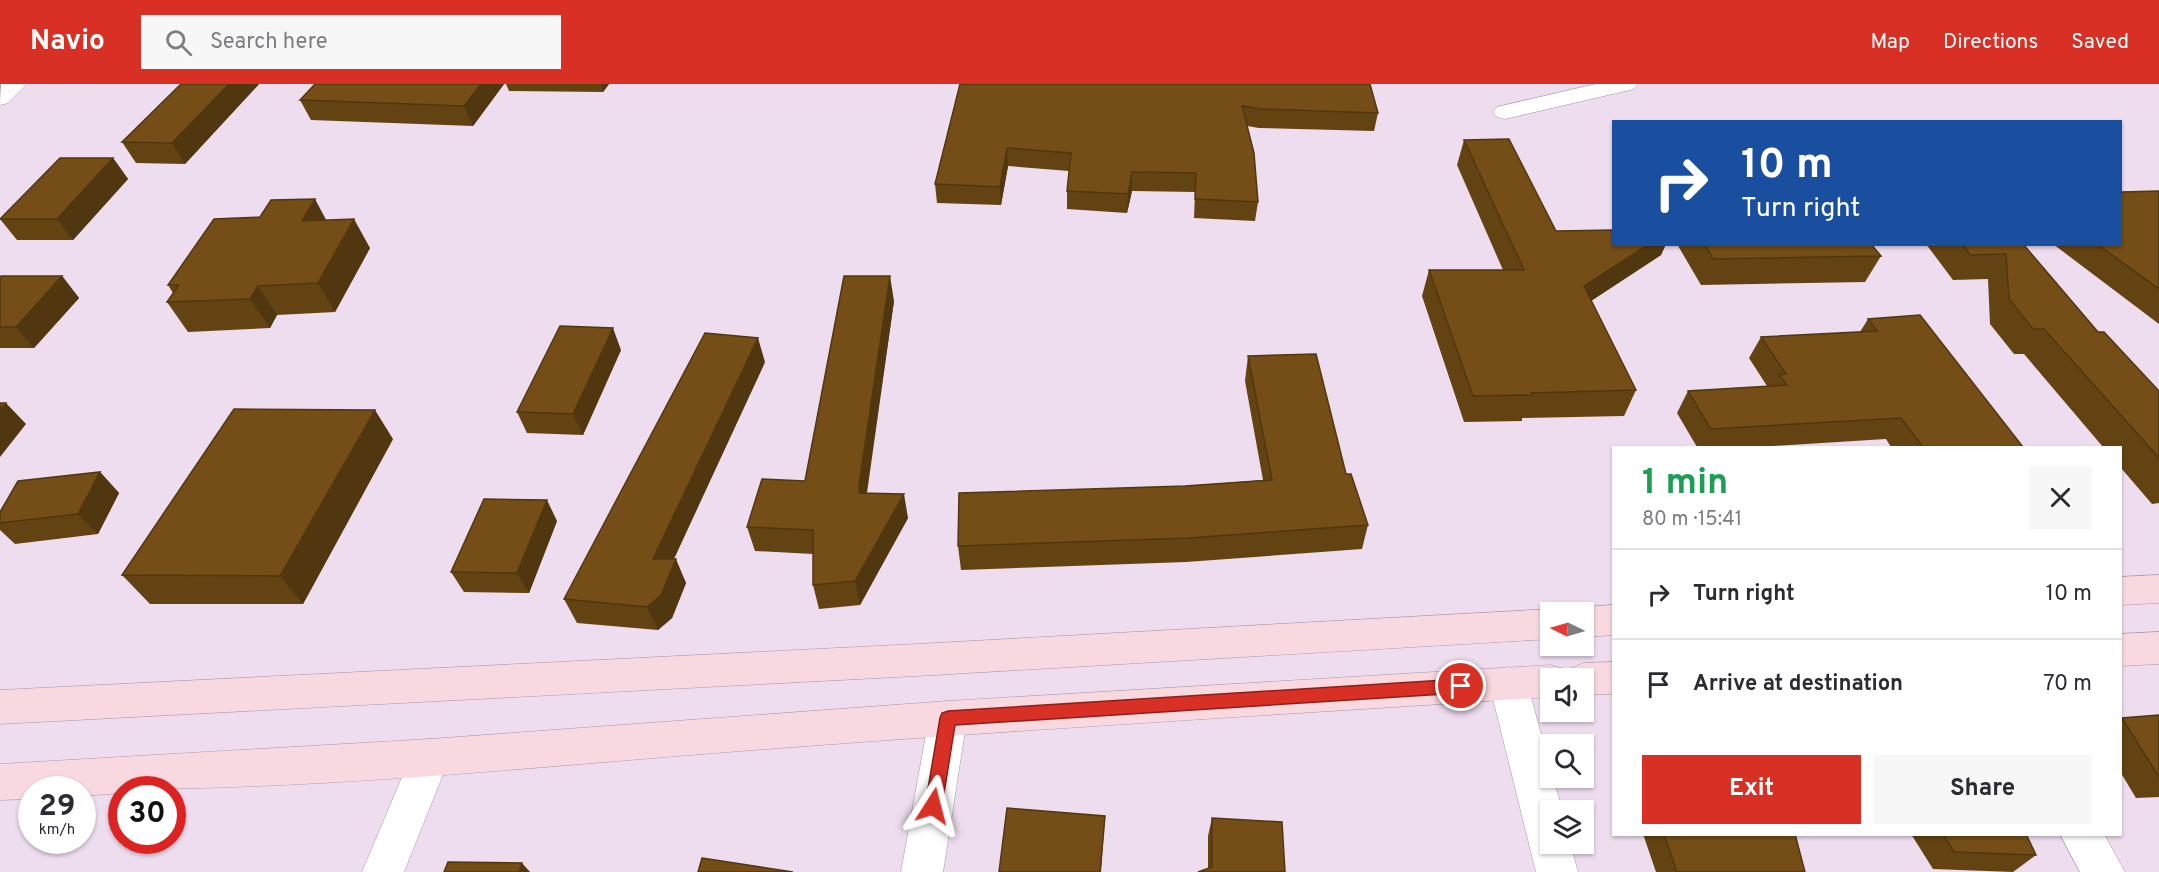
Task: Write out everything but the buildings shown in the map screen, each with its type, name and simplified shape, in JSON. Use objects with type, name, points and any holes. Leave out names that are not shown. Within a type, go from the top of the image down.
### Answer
[{"type":"main road","points":[[2122,591],[2159,589]]},
{"type":"main road","points":[[1594,621],[1612,620]]},
{"type":"main road","points":[[0,707],[929,660],[1540,625]]},
{"type":"main road","points":[[2122,650],[2159,648]]},
{"type":"main road","points":[[1594,679],[1612,678]]},
{"type":"main road","points":[[0,782],[430,757],[948,718],[1540,682]]},
{"type":"street","points":[[0,98],[15,84]]},
{"type":"street","points":[[1505,112],[1626,84]]},
{"type":"street","points":[[1508,683],[1557,872]]},
{"type":"street","points":[[922,872],[948,718]]},
{"type":"street","points":[[383,872],[430,757]]},
{"type":"street","points":[[2082,836],[2104,872]]},
{"type":"route","points":[[933,806],[948,718],[1461,686]]}]
